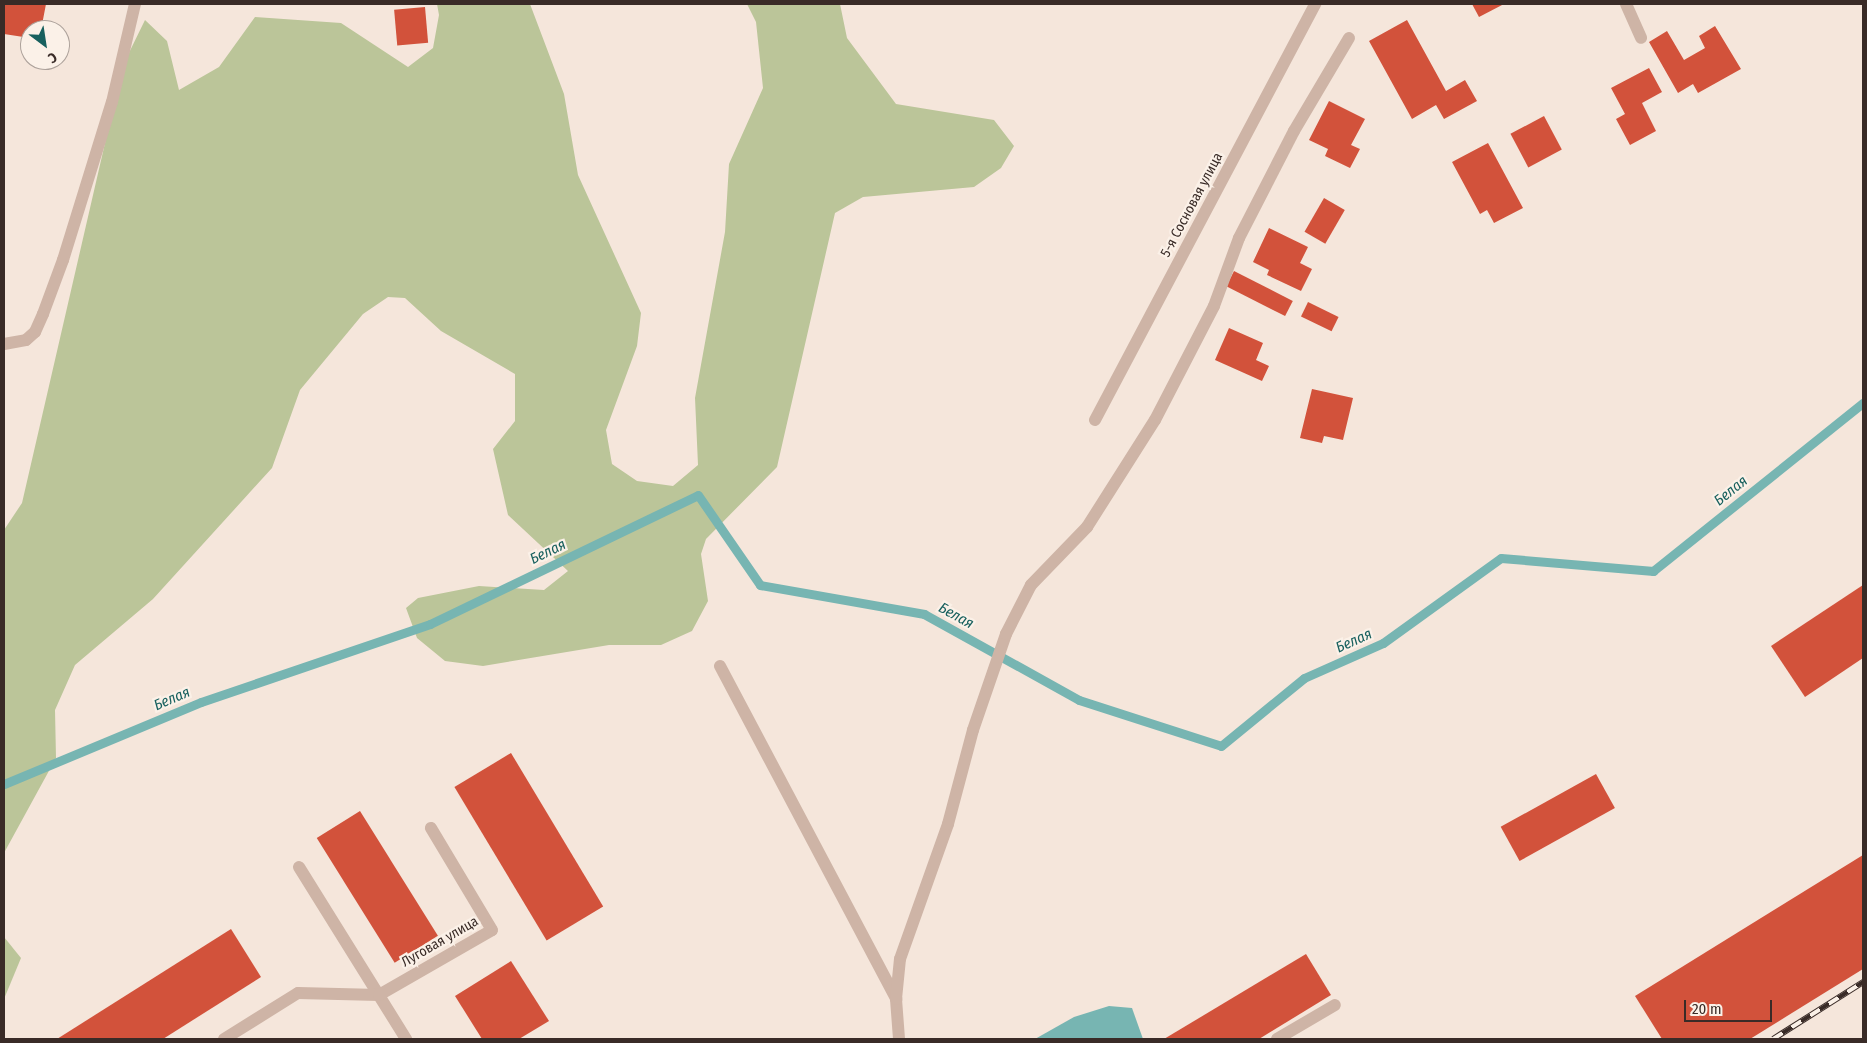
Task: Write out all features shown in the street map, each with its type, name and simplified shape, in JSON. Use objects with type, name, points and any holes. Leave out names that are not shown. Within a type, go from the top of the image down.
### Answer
[{"type":"street","points":[[4,344],[26,340],[35,332],[60,269],[112,102],[134,4]]},
{"type":"street","name":"5-я Сосновая улица","points":[[1095,420],[1316,4]]},
{"type":"street","points":[[1626,4],[1642,38]]},
{"type":"street","points":[[899,1039],[896,999],[900,958],[948,824],[973,730],[1006,634],[1031,585],[1087,527],[1155,420],[1214,306],[1239,238],[1294,131],[1349,38]]},
{"type":"street","points":[[720,666],[896,999]]},
{"type":"street","name":"Луговая улица","points":[[379,995],[492,930],[431,828]]},
{"type":"street","points":[[299,867],[406,1039]]},
{"type":"street","points":[[224,1039],[298,993],[379,995]]},
{"type":"street","points":[[1277,1039],[1335,1005]]},
{"type":"green space","points":[[437,4],[530,4],[564,94],[578,175],[641,313],[637,346],[606,430],[612,464],[637,481],[673,486],[698,465],[695,398],[725,232],[729,164],[763,88],[756,22],[747,4],[840,4],[847,38],[896,104],[994,120],[1014,146],[1001,168],[974,187],[863,197],[835,213],[777,467],[706,539],[701,554],[708,601],[692,631],[661,645],[609,645],[483,666],[445,661],[417,638],[406,608],[418,598],[479,586],[544,590],[568,571],[508,515],[493,449],[515,421],[515,374],[441,331],[405,298],[388,297],[363,314],[300,390],[272,468],[153,599],[75,665],[55,710],[56,758],[4,853],[4,530],[22,503],[123,65],[145,20],[167,41],[179,90],[219,67],[255,17],[341,23],[408,67],[433,48],[439,15]]},
{"type":"green space","points":[[4,937],[21,958],[4,999]]},
{"type":"water","points":[[1109,1006],[1132,1008],[1143,1039],[1035,1039],[1074,1017]]},
{"type":"building","points":[[4,4],[46,4],[43,20],[20,20],[20,36],[4,34]]},
{"type":"building","points":[[1472,4],[1504,4],[1479,17]]},
{"type":"building","points":[[425,7],[428,43],[397,46],[394,10]]},
{"type":"building","points":[[1407,20],[1446,91],[1465,80],[1477,101],[1444,119],[1436,105],[1412,119],[1369,41]]},
{"type":"building","points":[[1715,26],[1741,69],[1698,93],[1693,84],[1678,93],[1649,42],[1667,31],[1684,60],[1705,48],[1699,36]]},
{"type":"building","points":[[1649,68],[1662,92],[1642,103],[1656,131],[1630,145],[1616,119],[1625,114],[1611,88]]},
{"type":"building","points":[[1329,101],[1365,119],[1351,145],[1360,149],[1350,168],[1325,156],[1328,149],[1309,140]]},
{"type":"building","points":[[1544,116],[1562,150],[1528,167],[1510,134]]},
{"type":"building","points":[[1488,143],[1523,208],[1494,223],[1487,210],[1480,214],[1452,162]]},
{"type":"building","points":[[1324,198],[1345,210],[1325,244],[1304,232]]},
{"type":"building","points":[[1269,228],[1308,247],[1300,263],[1312,269],[1301,291],[1267,275],[1269,270],[1253,262]]},
{"type":"building","points":[[1234,271],[1293,301],[1285,316],[1226,286]]},
{"type":"building","points":[[1308,302],[1339,317],[1332,331],[1301,316]]},
{"type":"building","points":[[1229,328],[1263,343],[1256,360],[1269,366],[1262,381],[1215,360]]},
{"type":"building","points":[[1312,389],[1353,398],[1343,440],[1324,436],[1322,443],[1300,438]]},
{"type":"building","points":[[1863,585],[1863,658],[1805,697],[1771,646]]},
{"type":"building","points":[[511,753],[603,906],[547,940],[454,787]]},
{"type":"building","points":[[1596,774],[1615,808],[1520,861],[1501,827]]},
{"type":"building","points":[[360,811],[438,936],[395,963],[317,838]]},
{"type":"building","points":[[1863,855],[1863,969],[1750,1039],[1662,1039],[1635,996]]},
{"type":"building","points":[[231,929],[261,977],[163,1039],[57,1039]]},
{"type":"building","points":[[1306,954],[1331,995],[1259,1039],[1164,1039]]},
{"type":"building","points":[[511,961],[549,1021],[519,1039],[482,1039],[455,996]]},
{"type":"waterway","name":"Белая","points":[[4,784],[201,702],[430,624],[698,495],[760,585],[924,614],[1079,700],[1221,746],[1304,678],[1383,643],[1501,558],[1653,571],[1863,403]]},
{"type":"railway","points":[[1773,1039],[1863,982]]}]
